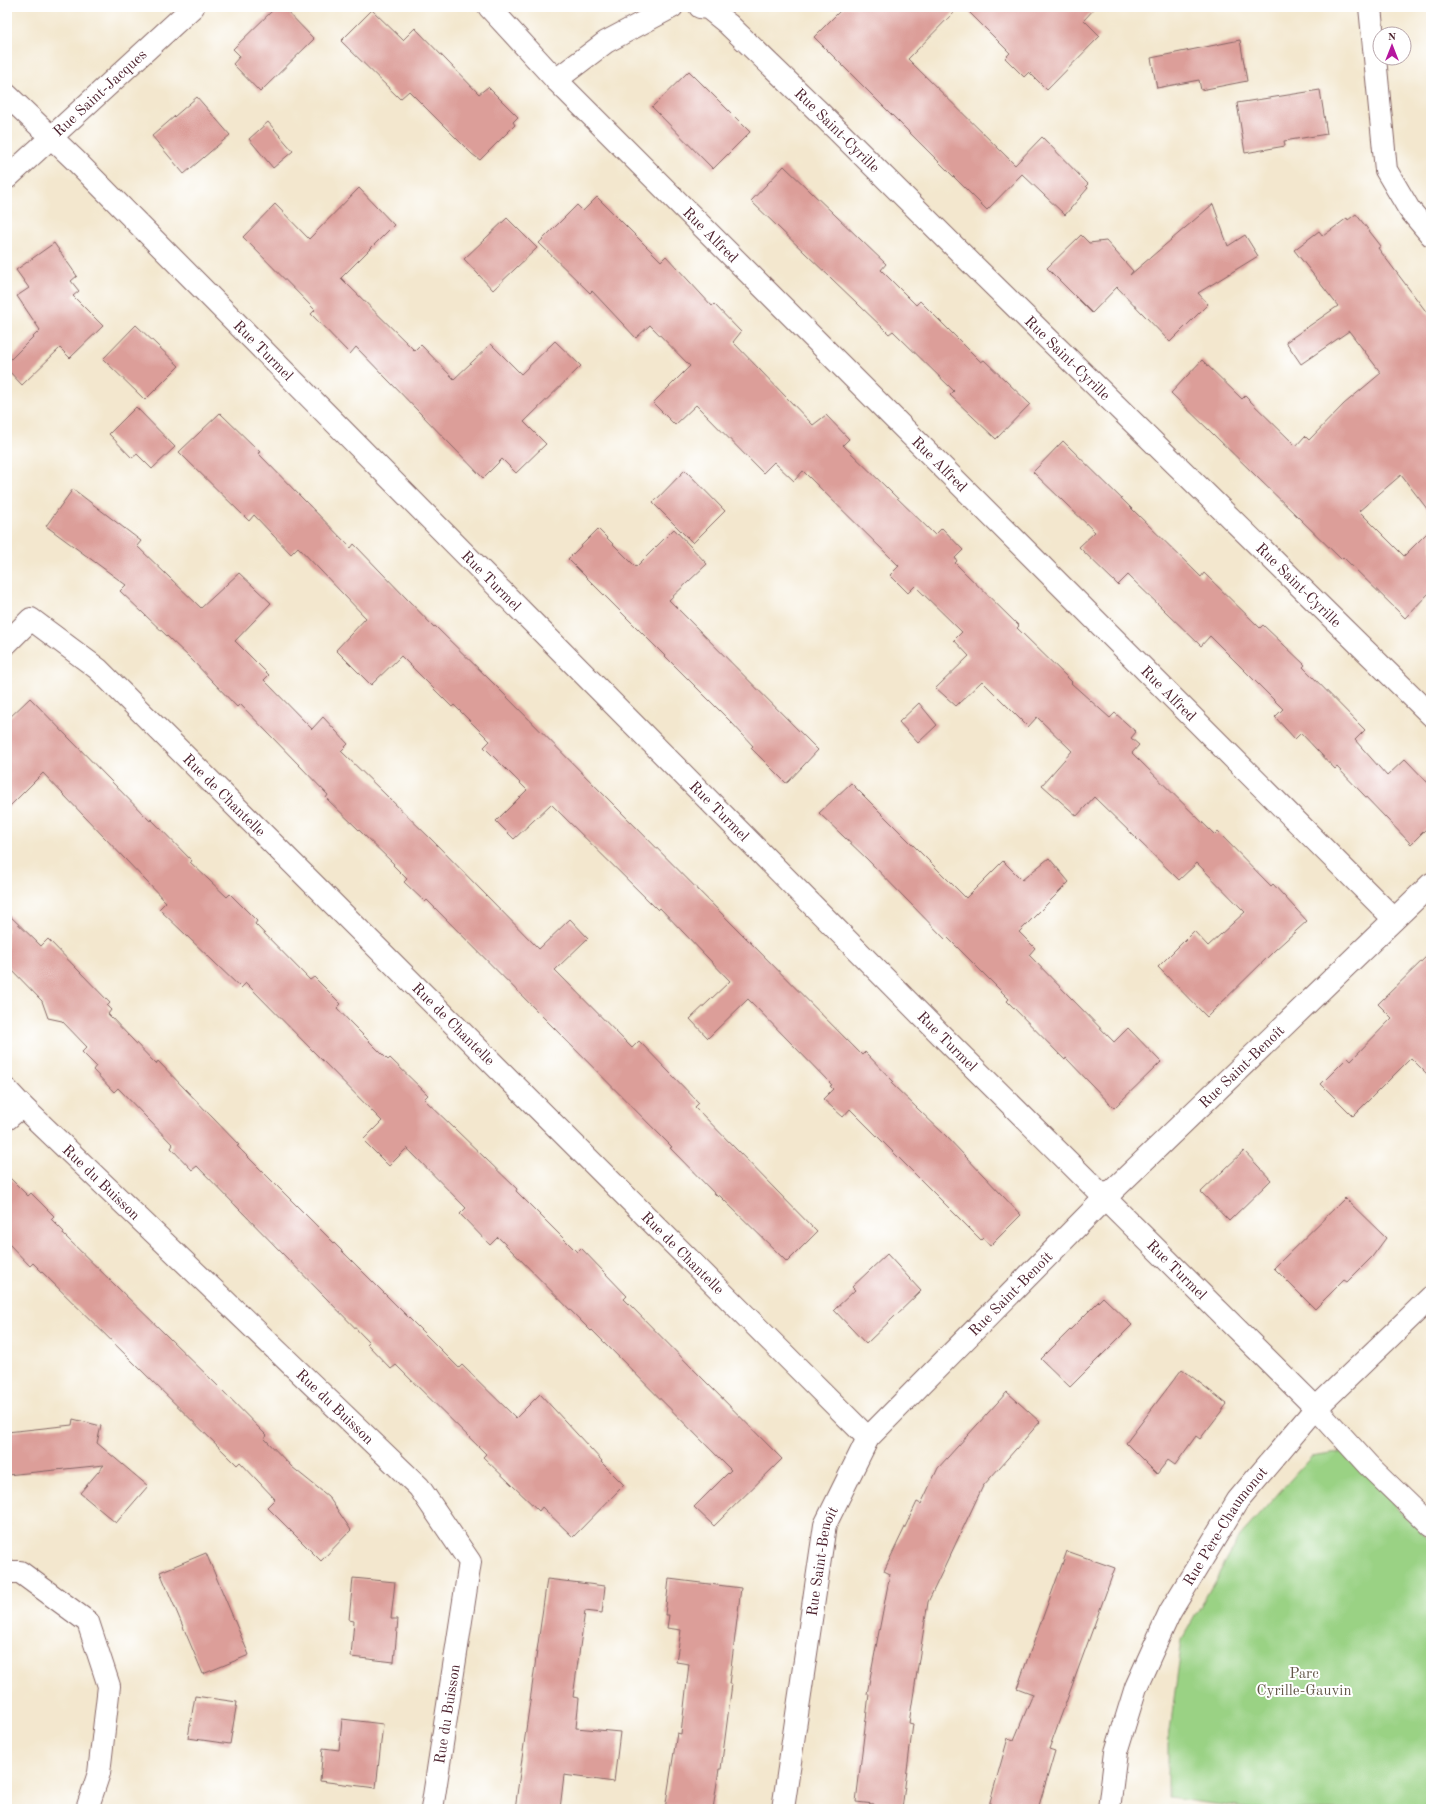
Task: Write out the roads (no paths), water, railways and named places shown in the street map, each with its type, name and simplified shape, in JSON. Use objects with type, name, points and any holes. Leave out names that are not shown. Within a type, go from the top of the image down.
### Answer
[{"type":"street","name":"Rue Saint-Jacques","points":[[7,178],[193,7]]},
{"type":"street","name":"Rue Alfred","points":[[489,7],[556,80],[1394,920]]},
{"type":"street","points":[[556,80],[606,42],[672,7]]},
{"type":"street","name":"Rue Saint-Cyrille","points":[[700,7],[708,8],[728,24],[818,111],[1431,715]]},
{"type":"street","points":[[1370,7],[1386,170],[1409,209],[1431,235]]},
{"type":"street","name":"Rue Turmel","points":[[7,95],[51,137],[946,1040],[1316,1408],[1368,1465],[1431,1526]]},
{"type":"street","name":"Rue de Chantelle","points":[[7,642],[31,619],[98,669],[868,1438]]},
{"type":"street","name":"Rue Saint-Benoît","points":[[783,1809],[824,1525],[868,1438],[1105,1198],[1431,884]]},
{"type":"street","name":"Rue du Buisson","points":[[7,1090],[14,1112],[419,1486],[470,1562],[432,1809]]},
{"type":"street","name":"Rue Père-Chaumonot","points":[[1109,1809],[1116,1752],[1136,1687],[1170,1612],[1238,1500],[1316,1408],[1431,1297]]},
{"type":"street","points":[[7,1572],[20,1572],[88,1622],[109,1686],[99,1773],[87,1809]]},
{"type":"park label","name":"Parc Cyrille-Gauvin","points":[[1304,1682]]}]
